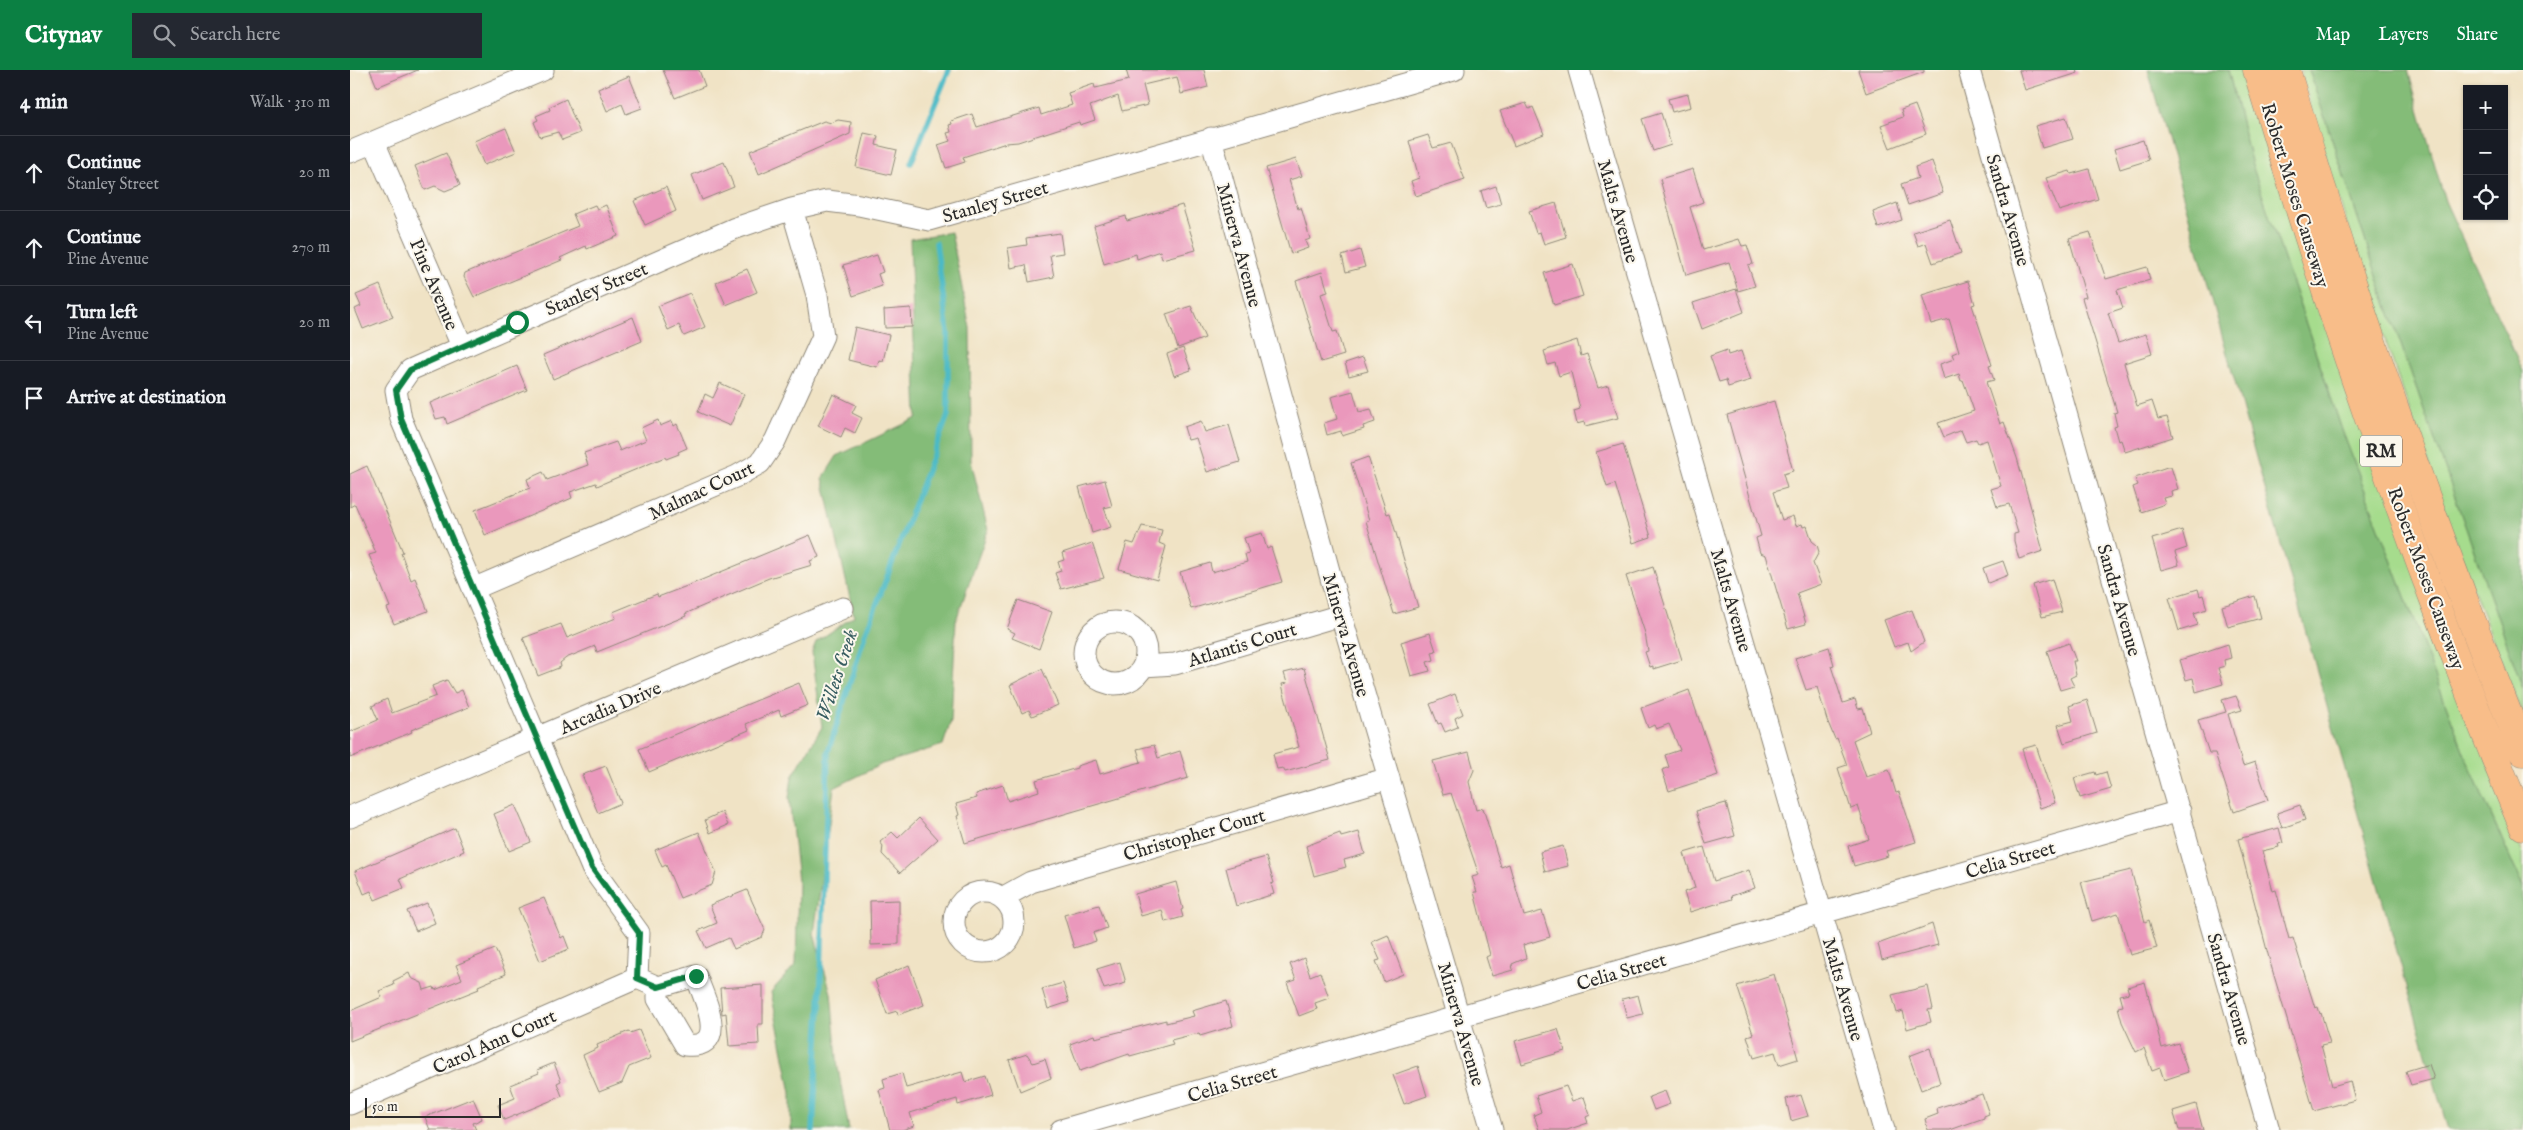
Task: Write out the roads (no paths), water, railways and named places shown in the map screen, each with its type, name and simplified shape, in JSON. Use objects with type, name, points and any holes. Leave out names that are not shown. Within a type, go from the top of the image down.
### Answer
[{"type":"highway","name":"Robert Moses Causeway","points":[[2257,70],[2325,290],[2367,413],[2434,601],[2523,826]]},
{"type":"highway","name":"Robert Moses Causeway","points":[[2286,70],[2386,381],[2450,561],[2523,752]]},
{"type":"street","name":"Stanley Street","points":[[462,346],[733,229],[792,208],[827,201],[859,205],[929,220],[1454,70]]},
{"type":"street","name":"Malts Avenue","points":[[1579,70],[1884,1130]]},
{"type":"street","name":"Sandra Avenue","points":[[1969,70],[2269,1130]]},
{"type":"street","points":[[350,152],[532,72]]},
{"type":"street","name":"Minerva Avenue","points":[[1211,138],[1341,615],[1492,1130]]},
{"type":"street","name":"Pine Avenue","points":[[374,142],[462,346],[410,370],[396,390],[401,419],[592,868],[639,933],[637,978]]},
{"type":"street","name":"Malmac Court","points":[[473,589],[737,476],[760,464],[776,441],[823,336],[817,295],[792,208]]},
{"type":"street","name":"Arcadia Drive","points":[[350,817],[842,608]]},
{"type":"street","name":"Atlantis Court","points":[[1143,666],[1175,664],[1341,615]]},
{"type":"street","name":"Christopher Court","points":[[1002,898],[1031,882],[1389,778]]},
{"type":"street","name":"Celia Street","points":[[1061,1130],[1100,1125],[1460,1017],[2180,811]]},
{"type":"street","points":[[637,978],[658,987]]},
{"type":"street","name":"Carol Ann Court","points":[[350,1104],[637,978]]},
{"type":"waterway","name":"Willets Creek","points":[[911,163],[949,70]]},
{"type":"waterway","name":"Willets Creek","points":[[813,1130],[820,1008],[828,752],[865,635],[948,415],[948,333],[936,243]]}]
